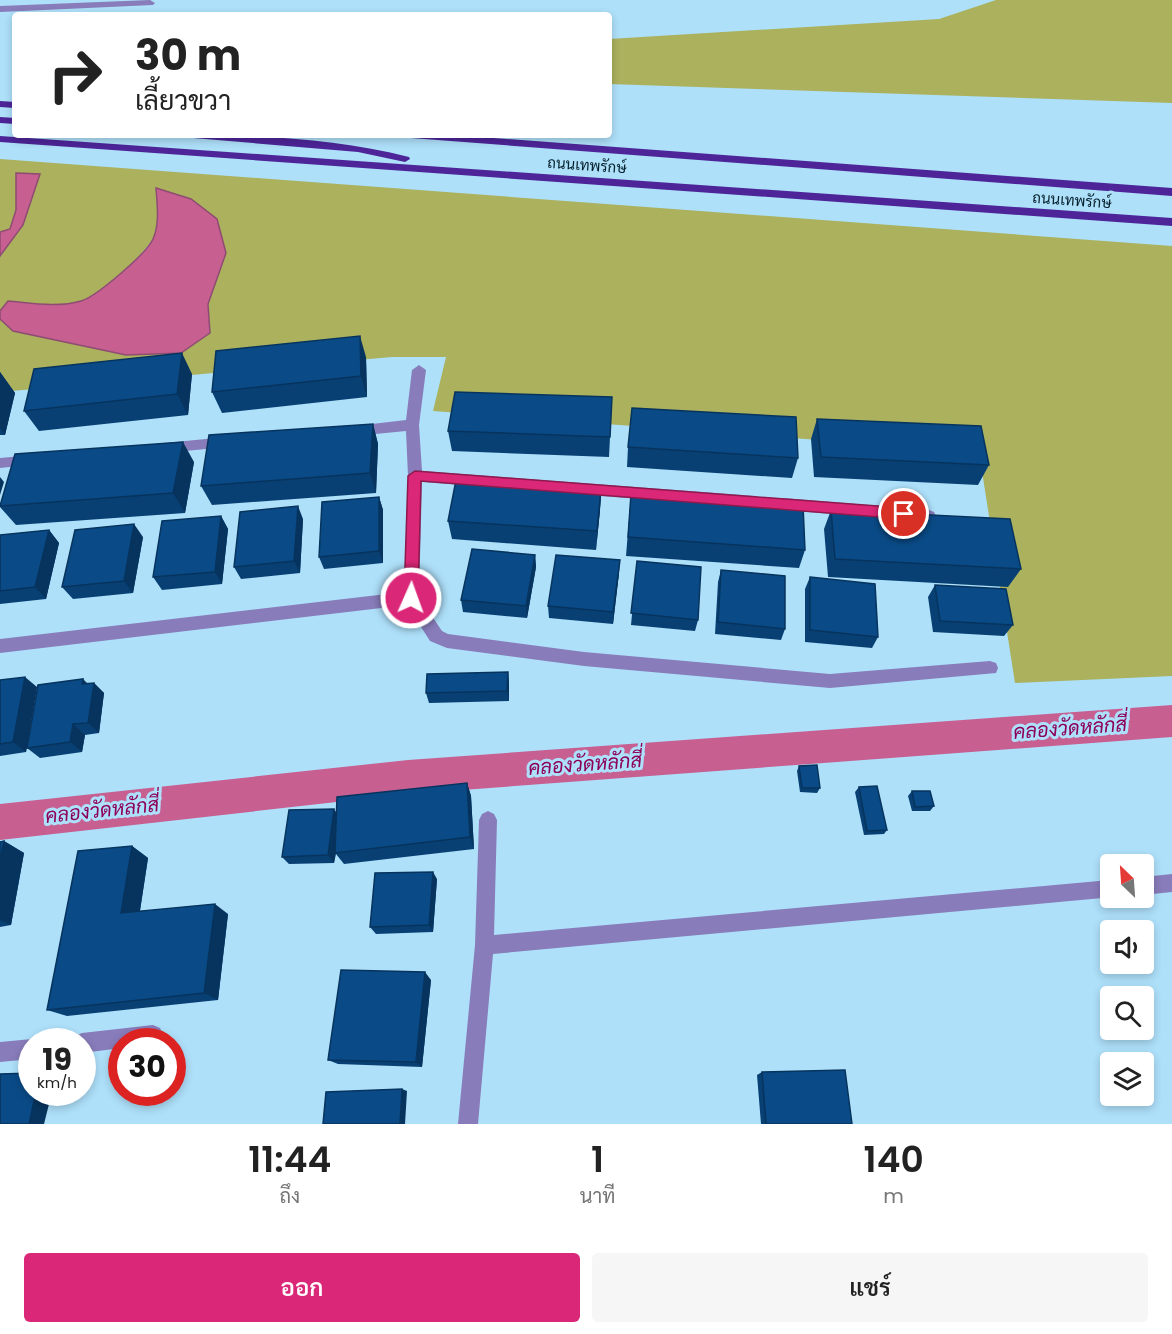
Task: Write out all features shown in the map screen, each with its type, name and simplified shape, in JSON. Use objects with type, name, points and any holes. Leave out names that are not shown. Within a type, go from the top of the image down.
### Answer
[{"type":"main road","points":[[231,138],[358,149],[458,170]]},
{"type":"main road","name":"ถนนเทพรักษ์","points":[[451,138],[1172,192]]},
{"type":"main road","name":"ถนนเทพรักษ์","points":[[0,139],[1172,222]]},
{"type":"street","points":[[0,9],[150,3]]},
{"type":"street","points":[[419,370],[412,425],[415,476],[411,598],[436,636],[447,641],[584,659],[830,681],[990,668]]},
{"type":"street","points":[[341,432],[412,425]]},
{"type":"street","points":[[153,449],[247,441]]},
{"type":"street","points":[[0,464],[47,459]]},
{"type":"street","points":[[415,476],[938,516]]},
{"type":"street","points":[[0,646],[411,598]]},
{"type":"street","points":[[468,1124],[484,945],[488,820]]},
{"type":"street","points":[[1154,885],[1172,883]]},
{"type":"street","points":[[484,945],[1100,890]]},
{"type":"street","points":[[0,1052],[18,1050]]},
{"type":"green space","points":[[996,0],[1172,0],[1172,103],[612,84],[612,39],[939,19]]},
{"type":"green space","points":[[0,159],[1172,246],[1172,676],[1015,683],[979,452],[433,411],[446,357],[392,357],[0,392],[0,319],[13,331],[126,355],[210,333],[208,304],[226,253],[156,189],[155,235],[139,255],[109,283],[82,301],[45,304],[8,301],[0,311],[0,256],[23,225],[16,173],[16,210],[10,229],[0,232]]},
{"type":"shaded area","points":[[16,173],[40,174],[23,225],[0,256],[0,232],[10,229],[16,210]]},
{"type":"shaded area","points":[[156,188],[191,199],[217,219],[226,253],[208,304],[210,333],[181,353],[126,355],[13,331],[0,319],[0,311],[8,301],[54,305],[81,301],[98,292],[120,274],[149,246],[153,239],[157,220]]},
{"type":"building","points":[[360,336],[361,376],[212,392],[216,351]]},
{"type":"building","points":[[182,353],[177,394],[24,411],[34,369]]},
{"type":"building","points":[[455,392],[612,397],[610,437],[448,431]]},
{"type":"building","points":[[632,408],[796,417],[798,458],[628,447]]},
{"type":"building","points":[[817,419],[981,426],[989,465],[821,457]]},
{"type":"building","points":[[373,424],[370,473],[201,486],[209,435]]},
{"type":"building","points":[[183,442],[173,493],[0,506],[15,454]]},
{"type":"building","points":[[456,480],[601,490],[597,531],[448,521]]},
{"type":"building","points":[[631,494],[803,505],[805,550],[628,537]]},
{"type":"building","points":[[379,497],[379,551],[319,557],[322,502]]},
{"type":"building","points":[[298,506],[294,561],[234,567],[240,512]]},
{"type":"building","points":[[831,510],[1010,519],[1021,569],[835,559]]},
{"type":"building","points":[[221,516],[215,572],[153,577],[162,521]]},
{"type":"building","points":[[134,524],[124,581],[62,587],[75,530]]},
{"type":"building","points":[[49,530],[35,587],[0,591],[0,535]]},
{"type":"building","points":[[472,549],[535,555],[526,606],[461,600]]},
{"type":"building","points":[[556,555],[620,560],[613,612],[548,606]]},
{"type":"building","points":[[637,561],[701,567],[698,620],[631,613]]},
{"type":"building","points":[[721,570],[785,576],[785,629],[718,622]]},
{"type":"building","points":[[810,577],[875,584],[878,637],[810,630]]},
{"type":"building","points":[[935,585],[1006,589],[1013,625],[940,621]]},
{"type":"building","points":[[508,672],[507,691],[426,693],[427,674]]},
{"type":"building","points":[[25,677],[13,742],[0,744],[0,680]]},
{"type":"building","points":[[83,679],[82,684],[94,683],[88,723],[73,724],[70,742],[27,748],[38,685]]},
{"type":"building","points":[[817,765],[820,788],[802,788],[799,766]]},
{"type":"building","points":[[467,783],[470,837],[335,853],[337,797]]},
{"type":"building","points":[[877,786],[887,830],[867,831],[859,787]]},
{"type":"building","points":[[912,791],[930,791],[934,806],[915,807]]},
{"type":"building","points":[[334,809],[328,855],[282,857],[289,810]]},
{"type":"building","points":[[4,841],[0,862],[0,842]]},
{"type":"building","points":[[132,846],[121,913],[215,904],[204,993],[47,1010],[78,851]]},
{"type":"building","points":[[433,872],[429,925],[370,927],[375,873]]},
{"type":"building","points":[[341,970],[425,972],[416,1062],[328,1060]]},
{"type":"building","points":[[845,1070],[852,1124],[766,1124],[762,1072]]},
{"type":"building","points":[[18,1073],[18,1106],[33,1106],[29,1124],[0,1124],[0,1074]]},
{"type":"building","points":[[402,1089],[400,1124],[323,1124],[326,1092]]},
{"type":"waterway","name":"คลองวัดหลักสี่","points":[[0,822],[408,777],[1172,721]]},
{"type":"route","points":[[411,598],[415,476],[904,514]]}]
